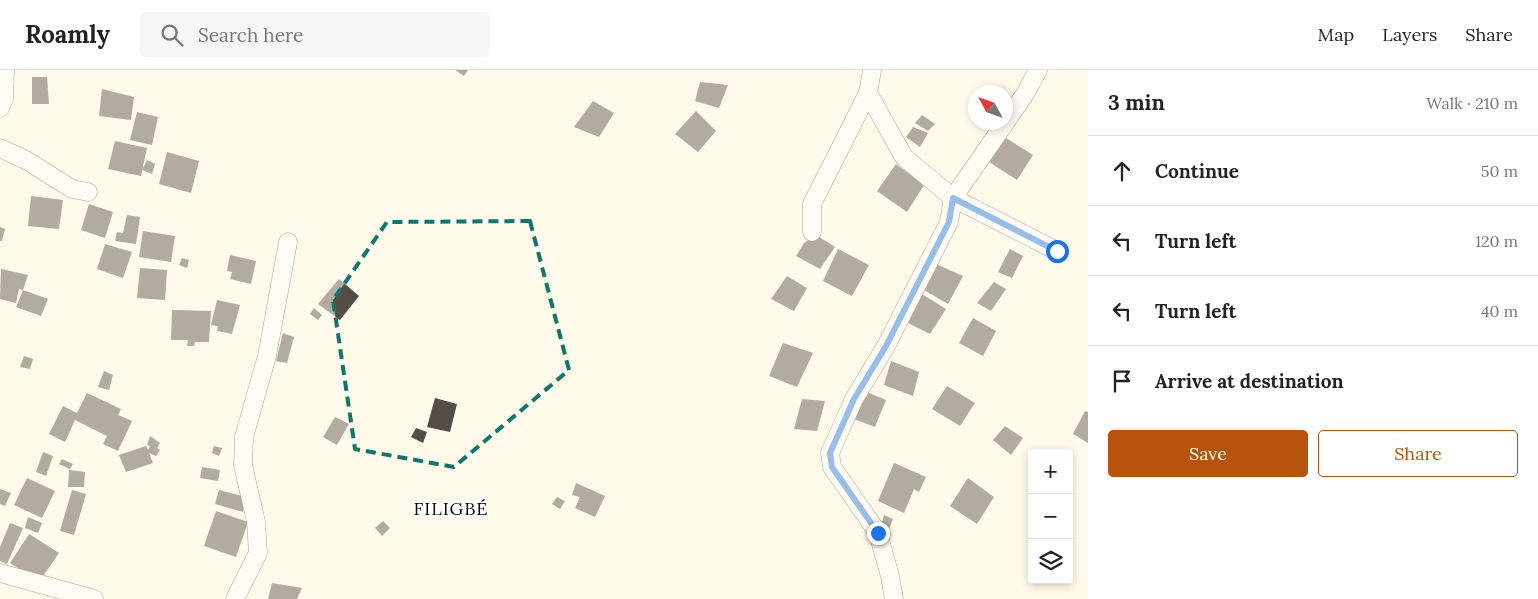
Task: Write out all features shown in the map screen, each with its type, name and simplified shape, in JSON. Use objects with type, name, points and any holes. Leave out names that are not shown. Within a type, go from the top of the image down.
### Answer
[{"type":"street","points":[[0,108],[4,99],[5,70]]},
{"type":"street","points":[[812,232],[812,204],[868,93],[872,70]]},
{"type":"street","points":[[894,599],[890,576],[878,533],[832,467],[830,453],[854,399],[886,346],[949,222],[953,198],[1026,94],[1038,70]]},
{"type":"street","points":[[868,93],[904,157],[953,198],[1057,251]]},
{"type":"street","points":[[0,148],[26,160],[72,189],[88,192]]},
{"type":"street","points":[[235,599],[258,553],[256,522],[243,465],[244,437],[267,356],[288,242]]},
{"type":"street","points":[[3,578],[94,599]]},
{"type":"highlighted area","points":[[530,221],[569,370],[454,467],[355,449],[333,300],[387,222]]},
{"type":"building","points":[[455,70],[468,70],[464,76]]},
{"type":"building","points":[[32,77],[47,77],[49,104],[32,104]]},
{"type":"building","points":[[700,82],[728,85],[719,108],[695,101]]},
{"type":"building","points":[[102,89],[134,97],[131,120],[99,116]]},
{"type":"building","points":[[593,101],[614,113],[599,137],[574,127]]},
{"type":"building","points":[[696,111],[716,131],[698,152],[675,134]]},
{"type":"building","points":[[137,112],[158,117],[152,145],[130,140]]},
{"type":"building","points":[[922,115],[935,124],[928,131],[915,123]]},
{"type":"building","points":[[913,127],[928,133],[920,147],[906,137]]},
{"type":"building","points":[[1006,138],[1033,155],[1017,180],[989,162]]},
{"type":"building","points":[[115,141],[147,148],[141,176],[108,169]]},
{"type":"building","points":[[167,152],[199,161],[191,193],[159,184]]},
{"type":"building","points":[[147,160],[155,164],[152,174],[142,170]]},
{"type":"building","points":[[896,164],[924,185],[907,212],[877,191]]},
{"type":"building","points":[[31,196],[63,200],[59,229],[28,226]]},
{"type":"building","points":[[89,204],[113,212],[105,238],[81,230]]},
{"type":"building","points":[[127,215],[140,217],[136,244],[115,241],[117,232],[123,233]]},
{"type":"building","points":[[0,227],[5,229],[2,241],[0,241]]},
{"type":"building","points":[[143,231],[175,236],[171,262],[139,257]]},
{"type":"building","points":[[816,235],[835,247],[820,269],[796,256],[804,243]]},
{"type":"building","points":[[105,244],[132,252],[123,278],[97,269]]},
{"type":"building","points":[[838,249],[869,265],[852,296],[823,281]]},
{"type":"building","points":[[1010,249],[1023,256],[1012,278],[998,272]]},
{"type":"building","points":[[230,255],[256,261],[251,284],[230,279],[232,272],[227,271]]},
{"type":"building","points":[[182,258],[189,260],[187,268],[179,265]]},
{"type":"building","points":[[936,264],[963,276],[948,304],[924,290]]},
{"type":"building","points":[[140,268],[167,270],[165,300],[137,298]]},
{"type":"building","points":[[1,269],[28,275],[23,290],[19,289],[16,303],[0,299]]},
{"type":"building","points":[[787,276],[807,288],[794,311],[771,299]]},
{"type":"building","points":[[339,279],[359,296],[340,320],[318,304]]},
{"type":"building","points":[[994,282],[1006,289],[991,311],[977,303]]},
{"type":"building","points":[[23,290],[48,299],[41,316],[16,307]]},
{"type":"building","points":[[922,294],[946,309],[930,334],[906,322]]},
{"type":"building","points":[[217,300],[240,305],[232,334],[217,331],[218,326],[211,325]]},
{"type":"building","points":[[314,308],[322,315],[318,320],[310,314]]},
{"type":"building","points":[[172,310],[211,311],[209,342],[195,342],[194,346],[187,346],[188,340],[171,340]]},
{"type":"building","points":[[973,318],[996,331],[983,356],[959,343]]},
{"type":"building","points":[[283,333],[294,337],[287,363],[276,361]]},
{"type":"building","points":[[783,343],[813,353],[797,387],[769,376]]},
{"type":"building","points":[[24,356],[33,359],[30,369],[20,367]]},
{"type":"building","points":[[891,361],[919,372],[913,396],[884,385]]},
{"type":"building","points":[[104,371],[113,375],[109,390],[98,387]]},
{"type":"building","points":[[947,386],[975,403],[960,426],[932,409]]},
{"type":"building","points":[[867,392],[886,400],[875,427],[854,419]]},
{"type":"building","points":[[87,393],[121,409],[118,415],[132,421],[118,451],[103,444],[107,436],[75,420],[65,442],[49,434],[63,406],[77,413]]},
{"type":"building","points":[[435,398],[457,404],[450,432],[427,427]]},
{"type":"building","points":[[802,399],[825,401],[817,431],[794,429]]},
{"type":"building","points":[[1085,411],[1088,412],[1088,443],[1073,434]]},
{"type":"building","points":[[335,417],[349,424],[337,445],[323,437]]},
{"type":"building","points":[[1005,426],[1023,438],[1011,455],[993,440]]},
{"type":"building","points":[[416,428],[427,432],[423,443],[411,437]]},
{"type":"building","points":[[150,436],[160,443],[157,448],[160,450],[156,456],[149,453],[153,463],[126,472],[119,455],[146,446],[148,450],[150,446],[147,445]]},
{"type":"building","points":[[214,446],[222,448],[219,456],[212,453]]},
{"type":"building","points":[[43,452],[53,456],[46,476],[36,472]]},
{"type":"building","points":[[62,459],[73,464],[70,469],[59,464]]},
{"type":"building","points":[[894,463],[926,477],[919,492],[914,489],[904,513],[878,501]]},
{"type":"building","points":[[202,467],[220,470],[218,481],[200,478]]},
{"type":"building","points":[[69,470],[85,472],[84,487],[68,487]]},
{"type":"building","points":[[27,478],[55,491],[42,518],[14,505]]},
{"type":"building","points":[[968,478],[994,497],[977,524],[950,506]]},
{"type":"building","points":[[576,483],[605,496],[595,517],[575,508],[580,497],[572,495]]},
{"type":"building","points":[[0,489],[11,493],[5,506],[0,504]]},
{"type":"building","points":[[72,490],[86,494],[74,535],[60,531]]},
{"type":"building","points":[[219,490],[246,497],[243,512],[215,504]]},
{"type":"building","points":[[557,497],[565,501],[560,509],[552,504]]},
{"type":"building","points":[[216,511],[248,522],[236,557],[204,546]]},
{"type":"building","points":[[884,515],[893,519],[889,529],[881,526]]},
{"type":"building","points":[[28,517],[42,523],[38,533],[25,528]]},
{"type":"building","points":[[383,521],[390,528],[382,536],[375,528]]},
{"type":"building","points":[[10,523],[23,528],[7,564],[0,561],[0,547]]},
{"type":"building","points":[[29,534],[59,553],[39,582],[10,563]]},
{"type":"building","points":[[272,583],[302,588],[297,599],[268,599]]},
{"type":"district","name":"FILIGBÉ","points":[[451,508]]},
{"type":"route","points":[[878,533],[832,467],[830,453],[854,399],[886,346],[949,222],[953,198],[1057,251]]}]
